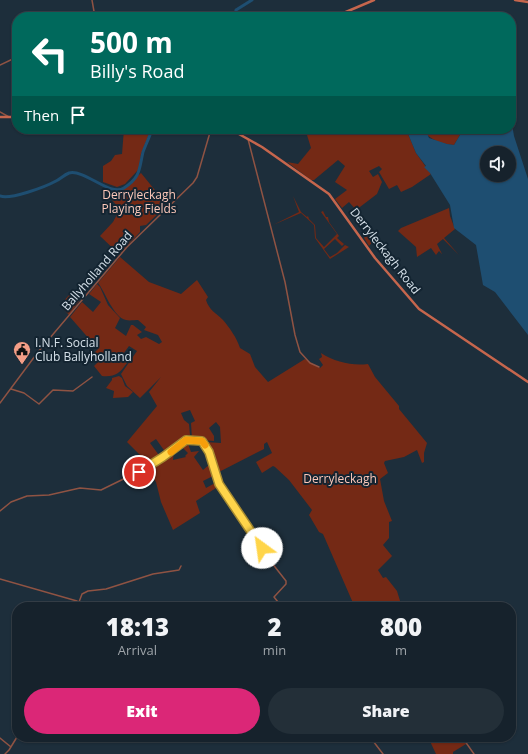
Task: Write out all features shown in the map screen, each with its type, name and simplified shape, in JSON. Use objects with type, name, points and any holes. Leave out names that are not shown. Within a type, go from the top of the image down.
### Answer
[{"type":"street","points":[[92,0],[94,12]]},
{"type":"street","points":[[346,12],[374,0]]},
{"type":"street","points":[[514,0],[528,2]]},
{"type":"street","points":[[0,65],[12,59]]},
{"type":"street","points":[[0,112],[9,117]]},
{"type":"street","points":[[0,117],[9,117]]},
{"type":"street","name":"Ballyholland Road","points":[[0,402],[38,352],[127,247],[193,182],[210,134]]},
{"type":"street","name":"Derryleckagh Road","points":[[239,134],[288,164],[329,194],[375,258],[419,310],[528,382]]},
{"type":"street","points":[[248,139],[285,282],[295,335],[300,352],[310,363],[319,367]]},
{"type":"street","points":[[11,389],[24,393],[38,404],[53,390],[74,391],[92,377]]},
{"type":"street","points":[[0,511],[11,502],[27,496],[50,495],[80,488],[101,490],[148,466],[186,440],[202,441],[209,452],[219,484],[268,558],[286,581],[286,584],[274,597],[278,602]]},
{"type":"street","points":[[0,579],[79,602],[81,595],[86,591],[106,588],[152,574],[179,570],[181,566]]},
{"type":"street","points":[[0,738],[11,748]]},
{"type":"street","points":[[5,754],[14,742]]},
{"type":"street","points":[[374,742],[383,754]]},
{"type":"street","points":[[466,742],[474,754]]},
{"type":"green space","points":[[124,134],[149,134],[141,154],[139,169],[125,184],[117,187],[103,182],[103,166],[111,161],[115,155],[122,154]]},
{"type":"green space","points":[[408,134],[416,153],[431,174],[412,187],[401,192],[397,185],[389,189],[379,172],[382,169],[379,166],[369,171],[373,177],[378,174],[382,182],[377,194],[356,210],[349,202],[342,208],[335,199],[347,190],[335,182],[345,166],[338,160],[314,180],[311,180],[287,162],[298,164],[311,148],[307,135]]},
{"type":"green space","points":[[426,134],[460,135],[454,145],[440,142]]},
{"type":"green space","name":"Derryleckagh Playing Fields","points":[[141,173],[163,200],[166,206],[146,225],[140,226],[140,232],[119,254],[100,236],[113,222],[120,209],[111,199]]},
{"type":"green space","points":[[293,196],[301,212],[307,217],[308,216],[315,225],[316,238],[324,247],[337,234],[321,212],[323,211],[326,217],[328,217],[329,222],[339,236],[337,238],[344,244],[342,246],[335,239],[324,249],[330,257],[337,253],[345,245],[349,247],[330,259],[315,238],[314,225],[301,213],[273,225],[299,212]]},
{"type":"green space","points":[[449,208],[450,216],[455,229],[444,238],[459,255],[443,239],[437,244],[442,254],[439,251],[436,255],[431,248],[417,257],[416,247],[398,231],[401,228]]},
{"type":"green space","points":[[371,227],[376,238],[369,246],[364,238]]},
{"type":"green space","name":"Derryleckagh","points":[[120,257],[149,282],[181,294],[197,280],[208,297],[206,300],[209,306],[228,326],[240,348],[250,354],[255,367],[268,382],[305,359],[320,368],[323,365],[319,359],[322,357],[321,353],[344,363],[368,364],[375,377],[427,443],[424,453],[424,462],[422,463],[417,450],[404,457],[385,461],[384,463],[388,473],[380,479],[384,501],[392,521],[389,522],[389,538],[383,545],[392,556],[378,570],[383,578],[386,577],[397,591],[400,602],[353,602],[323,534],[319,532],[309,515],[312,510],[289,480],[275,467],[273,466],[262,473],[256,462],[272,453],[267,442],[264,444],[264,449],[217,473],[205,442],[221,443],[220,427],[216,422],[209,428],[214,436],[214,441],[192,439],[191,423],[195,421],[190,410],[181,413],[184,420],[189,424],[190,435],[188,435],[188,439],[166,453],[156,439],[150,443],[161,458],[146,467],[143,458],[127,442],[157,406],[149,392],[161,377],[140,398],[127,386],[121,374],[137,351],[129,346],[121,357],[127,363],[122,370],[114,375],[102,376],[94,366],[100,360],[100,357],[94,353],[98,349],[70,317],[82,302],[93,312],[101,302],[89,294],[97,284],[100,287],[108,305],[120,318],[115,328],[126,336],[131,325],[133,325],[142,332],[137,335],[141,339],[146,337],[159,344],[162,342],[158,335],[144,330],[146,327],[138,320],[126,320],[121,318],[113,309],[98,283]]},
{"type":"green space","points":[[71,293],[79,301],[69,315],[60,305]]},
{"type":"green space","points":[[119,376],[122,378],[125,386],[133,392],[128,397],[113,398],[114,391],[106,388],[112,378]]},
{"type":"green space","points":[[187,441],[191,452],[199,451],[194,457],[203,470],[210,464],[215,475],[203,481],[206,488],[217,482],[219,486],[196,501],[200,513],[173,530],[161,502],[156,482],[146,468],[174,450],[173,460],[186,457],[185,456],[188,453],[181,446]]},
{"type":"green space","points":[[430,742],[465,742],[466,744],[453,752],[453,754],[436,754]]},
{"type":"water","points":[[408,134],[428,134],[429,138],[454,145],[460,134],[514,134],[528,179],[528,335],[495,292],[483,285],[476,245],[454,228],[450,205],[430,173],[424,167],[426,166],[416,153]]},
{"type":"waterway","points":[[236,12],[236,10],[252,0]]},
{"type":"waterway","points":[[0,196],[5,197],[19,195],[56,181],[69,173],[82,175],[112,189],[118,190],[124,188],[134,180],[140,168],[143,152],[150,134]]},
{"type":"slow traffic","points":[[171,452],[186,440],[202,441],[205,445]]},
{"type":"place","name":"I.N.F. Social Club Ballyholland","points":[[22,365]]},
{"type":"route","points":[[139,472],[171,452],[186,440],[202,441],[209,452],[219,484],[262,548]]}]
